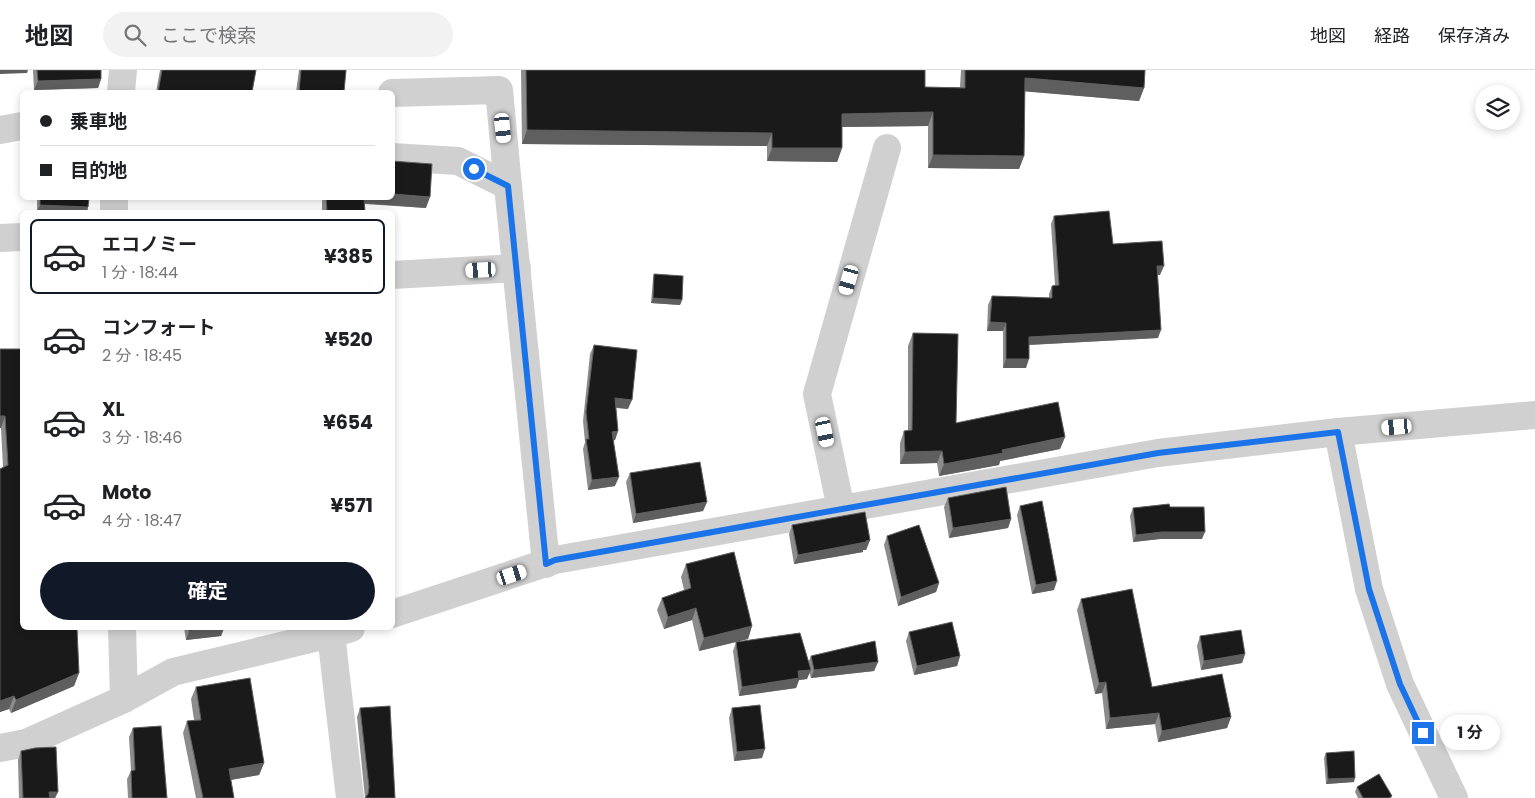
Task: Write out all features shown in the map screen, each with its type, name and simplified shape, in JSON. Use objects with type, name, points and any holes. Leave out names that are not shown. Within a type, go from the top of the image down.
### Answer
[{"type":"street","points":[[121,90],[124,70]]},
{"type":"street","points":[[395,93],[499,90],[546,564]]},
{"type":"street","points":[[0,130],[20,126]]},
{"type":"street","points":[[841,509],[817,394],[887,148]]},
{"type":"street","points":[[395,157],[458,161],[508,186]]},
{"type":"street","points":[[0,238],[20,236]]},
{"type":"street","points":[[395,275],[517,268]]},
{"type":"street","points":[[395,613],[565,558],[1158,453],[1338,432],[1535,415]]},
{"type":"street","points":[[1338,432],[1369,589],[1400,684],[1454,798]]},
{"type":"street","points":[[122,630],[124,699]]},
{"type":"street","points":[[0,748],[26,743],[124,699],[173,672],[341,631],[350,798]]},
{"type":"building","points":[[37,70],[101,70],[101,79],[38,81]]},
{"type":"building","points":[[162,70],[256,70],[252,90],[158,90]]},
{"type":"building","points":[[301,70],[346,70],[344,90],[299,90]]},
{"type":"building","points":[[526,70],[925,70],[925,87],[965,88],[965,70],[1145,70],[1144,88],[1025,78],[1024,156],[933,155],[933,112],[842,114],[842,148],[772,148],[772,133],[527,130]]},
{"type":"building","points":[[395,161],[432,164],[430,197],[395,194]]},
{"type":"building","points":[[40,200],[89,200],[88,207],[40,205]]},
{"type":"building","points":[[326,200],[364,200],[365,210],[327,210]]},
{"type":"building","points":[[1109,211],[1113,244],[1162,241],[1164,266],[1157,266],[1161,330],[1029,337],[1029,359],[1006,359],[1006,323],[990,322],[992,296],[1052,298],[1052,286],[1059,285],[1054,216]]},
{"type":"building","points":[[654,274],[683,276],[682,300],[653,298]]},
{"type":"building","points":[[913,333],[958,334],[956,423],[1058,402],[1065,437],[1002,450],[1003,453],[944,464],[942,451],[905,452],[904,431],[912,430]]},
{"type":"building","points":[[594,345],[637,350],[632,400],[615,398],[618,431],[612,432],[619,477],[592,480],[586,439],[589,439],[586,412]]},
{"type":"building","points":[[0,349],[20,349],[20,630],[77,630],[79,673],[16,700],[14,696],[0,701],[0,469],[8,465],[5,416],[0,416]]},
{"type":"building","points":[[700,462],[707,502],[636,514],[630,473]]},
{"type":"building","points":[[1006,487],[1011,519],[953,528],[948,498]]},
{"type":"building","points":[[1042,501],[1057,581],[1036,585],[1020,506]]},
{"type":"building","points":[[1169,504],[1170,507],[1204,507],[1205,532],[1162,532],[1136,535],[1133,508]]},
{"type":"building","points":[[865,512],[870,540],[798,555],[792,525]]},
{"type":"building","points":[[919,525],[939,583],[901,597],[887,536]]},
{"type":"building","points":[[734,552],[752,626],[704,638],[696,608],[668,617],[662,598],[691,588],[686,564]]},
{"type":"building","points":[[1132,589],[1152,687],[1222,674],[1231,717],[1162,731],[1159,713],[1110,718],[1106,682],[1099,683],[1081,599]]},
{"type":"building","points":[[952,622],[960,656],[917,666],[909,632]]},
{"type":"building","points":[[1241,630],[1245,654],[1204,661],[1200,636]]},
{"type":"building","points":[[800,633],[811,670],[798,671],[799,678],[742,687],[736,642]]},
{"type":"building","points":[[875,641],[878,662],[814,670],[811,656]]},
{"type":"building","points":[[250,678],[264,763],[229,769],[234,798],[203,798],[187,721],[201,720],[196,687]]},
{"type":"building","points":[[760,705],[765,749],[737,752],[732,708]]},
{"type":"building","points":[[390,706],[395,798],[365,798],[369,787],[360,708]]},
{"type":"building","points":[[161,726],[167,798],[132,798],[131,771],[135,770],[133,728]]},
{"type":"building","points":[[56,747],[58,792],[49,792],[50,798],[23,798],[21,751]]},
{"type":"building","points":[[1354,751],[1355,778],[1328,779],[1326,753]]},
{"type":"building","points":[[1379,774],[1392,796],[1389,798],[1363,798],[1357,787]]},
{"type":"route","points":[[474,169],[508,186],[546,564],[555,560],[1158,453],[1338,432],[1369,589],[1400,684],[1423,733]]}]
